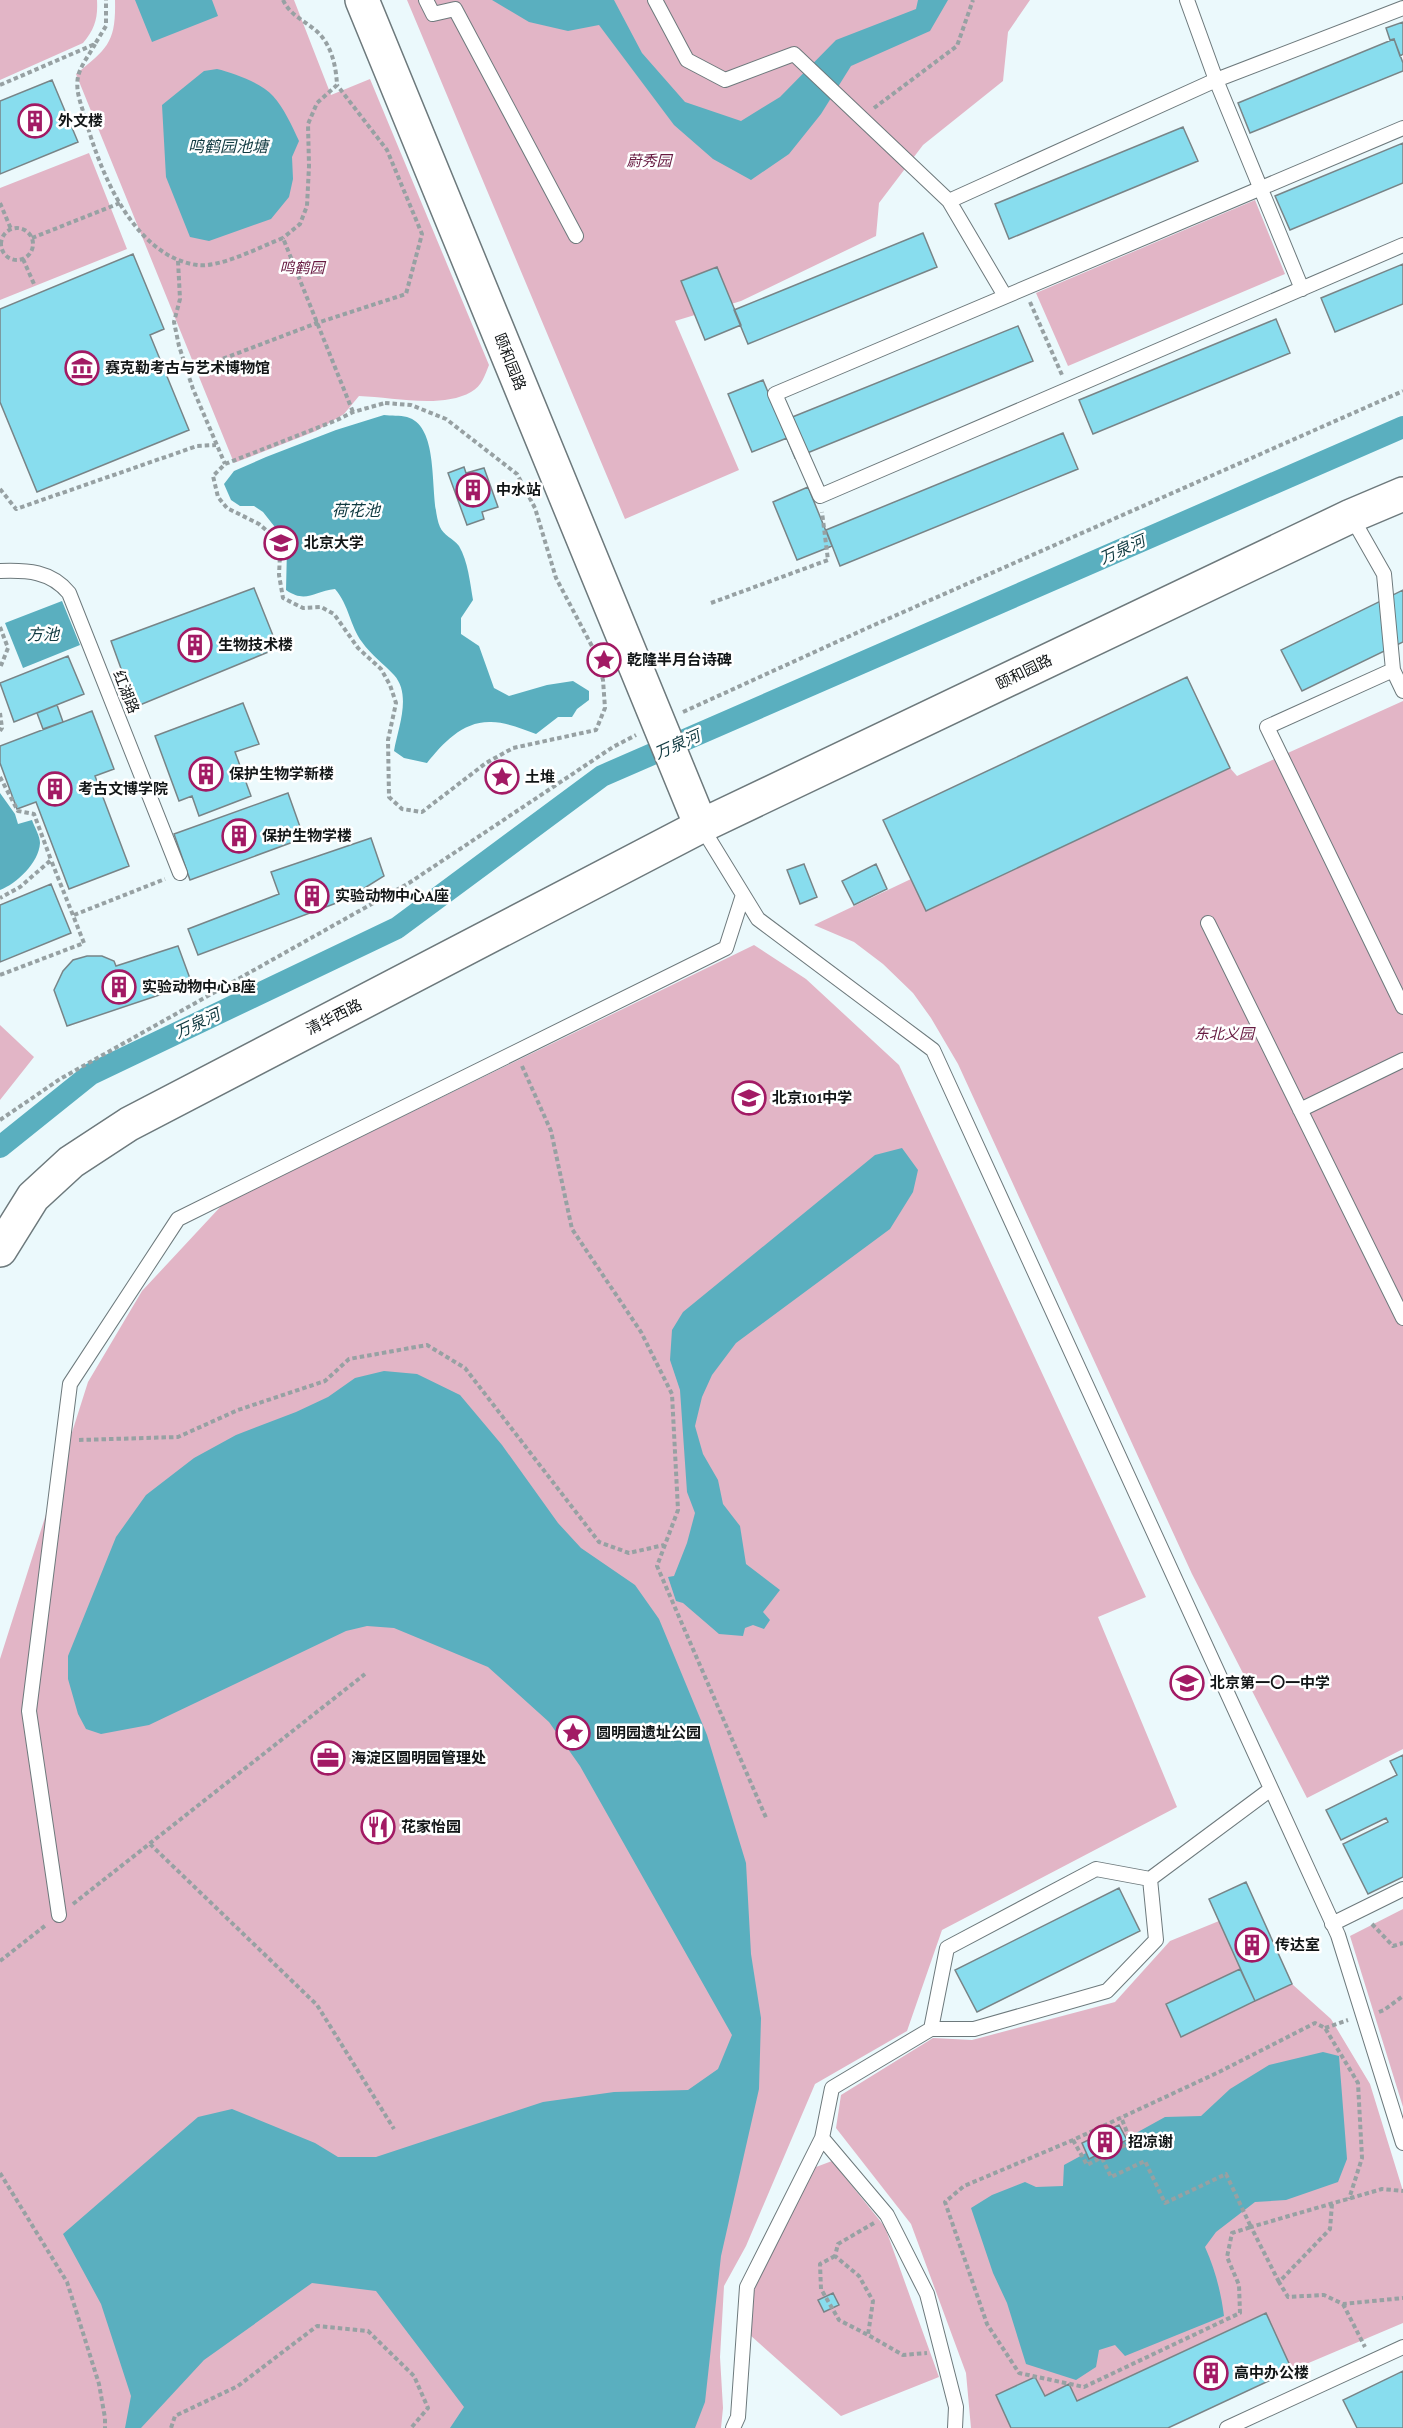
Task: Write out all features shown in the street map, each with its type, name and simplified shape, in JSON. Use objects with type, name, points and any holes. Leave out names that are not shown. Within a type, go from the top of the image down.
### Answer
[{"type":"main road","name":"颐和园路","points":[[362,0],[701,826],[1352,516],[1403,494]]},
{"type":"main road","name":"清华西路","points":[[0,1250],[33,1197],[71,1162],[129,1124],[701,826]]},
{"type":"lane","points":[[426,0],[433,14],[455,9],[576,236]]},
{"type":"lane","points":[[655,0],[687,60],[725,80],[794,54],[949,201],[1005,296]]},
{"type":"lane","points":[[1187,0],[1216,80],[1262,187],[1302,289]]},
{"type":"lane","points":[[949,201],[1216,80],[1403,8]]},
{"type":"lane","points":[[1403,128],[775,394],[820,496],[1403,245]]},
{"type":"lane","points":[[1352,516],[1384,574],[1393,670],[1403,691]]},
{"type":"lane","name":"红湖路","points":[[0,571],[35,572],[59,581],[69,593],[180,873]]},
{"type":"lane","points":[[1393,670],[1267,727],[1403,1007]]},
{"type":"lane","points":[[701,826],[758,919],[933,1050],[1332,1924],[1403,2143]]},
{"type":"lane","points":[[59,1915],[28,1711],[70,1384],[178,1219],[726,948],[743,895]]},
{"type":"lane","points":[[1208,923],[1403,1318]]},
{"type":"lane","points":[[1300,1110],[1403,1060]]},
{"type":"lane","points":[[932,2029],[947,1948],[1096,1869],[1150,1880],[1271,1789]]},
{"type":"lane","points":[[733,2428],[738,2417],[747,2287],[822,2138],[832,2088],[932,2029],[974,2029],[1107,1991],[1156,1940],[1150,1880]]},
{"type":"lane","points":[[1332,1924],[1403,1889]]},
{"type":"lane","points":[[822,2138],[887,2215],[927,2294],[956,2407],[955,2428]]},
{"type":"lane","points":[[1227,2428],[1403,2347]]},
{"type":"path","points":[[106,0],[106,26],[78,75],[77,93],[107,183],[143,234],[156,248],[178,261],[199,265],[222,261],[283,238],[300,224],[307,206],[308,124],[317,103],[337,85]]},
{"type":"path","points":[[188,372],[317,323],[406,294],[422,234],[387,150],[337,85],[336,69],[328,45],[316,30],[294,16],[283,0]]},
{"type":"path","points":[[861,118],[957,46],[973,0]]},
{"type":"path","points":[[0,85],[95,44]]},
{"type":"path","points":[[0,203],[11,230]]},
{"type":"path","points":[[32,238],[120,203]]},
{"type":"path","points":[[11,230],[25,231],[32,238],[31,252],[23,259],[13,260],[1,250],[3,236],[11,230]]},
{"type":"path","points":[[283,238],[352,412]]},
{"type":"path","points":[[23,259],[34,284]]},
{"type":"path","points":[[178,261],[180,299],[174,322],[188,372],[225,464]]},
{"type":"path","points":[[1024,289],[1069,389]]},
{"type":"path","points":[[385,403],[411,405],[446,419],[517,474],[535,508],[556,578],[594,651],[603,680],[605,708],[596,730],[513,748],[486,763],[422,812],[402,809],[389,796],[388,740],[396,703],[390,685],[381,669],[358,648],[334,614],[321,607],[303,608],[284,598],[279,574],[280,555],[274,537],[259,524],[227,508],[218,497],[213,476],[225,464],[352,412],[385,403]]},
{"type":"path","points":[[0,489],[16,509],[197,446],[216,445]]},
{"type":"path","points":[[711,603],[828,560],[820,496]]},
{"type":"path","points":[[0,627],[8,648],[0,668]]},
{"type":"path","points":[[0,713],[2,729],[0,731]]},
{"type":"path","points":[[0,777],[18,811],[34,814],[84,943],[0,975]]},
{"type":"path","points":[[0,898],[20,887],[51,860]]},
{"type":"path","points":[[74,915],[180,873]]},
{"type":"path","points":[[515,1052],[551,1131],[572,1229],[641,1332],[672,1394],[678,1510],[657,1566],[767,1820]]},
{"type":"path","points":[[63,1440],[178,1437],[238,1410],[325,1381],[349,1359],[427,1346],[465,1368],[599,1542],[629,1553],[665,1545]]},
{"type":"path","points":[[0,1961],[365,1674]]},
{"type":"path","points":[[150,1844],[317,2005],[394,2129]]},
{"type":"path","points":[[1364,1908],[1375,1929],[1393,1946],[1403,1943]]},
{"type":"path","points":[[1325,2028],[1384,2010],[1403,1996]]},
{"type":"path","points":[[1349,2199],[1362,2158],[1358,2084],[1325,2028],[1315,2024],[1073,2140],[964,2186],[945,2202],[987,2324],[1019,2373],[1084,2387],[1240,2313],[1239,2285],[1227,2257],[1232,2233],[1251,2227],[1332,2204],[1349,2199],[1382,2189],[1403,2191]]},
{"type":"path","points":[[1073,2140],[1087,2165],[1102,2158],[1131,2142],[1121,2117]]},
{"type":"path","points":[[1102,2158],[1111,2177],[1146,2161],[1166,2203],[1226,2174],[1288,2297],[1324,2295],[1343,2304],[1403,2298]]},
{"type":"path","points":[[0,2173],[67,2282],[99,2384],[105,2428]]},
{"type":"path","points":[[1279,2282],[1330,2229],[1332,2204]]},
{"type":"path","points":[[887,2215],[838,2244],[835,2256],[820,2264],[821,2289],[839,2320],[903,2355],[941,2352]]},
{"type":"path","points":[[835,2256],[859,2276],[873,2301],[868,2335]]},
{"type":"path","points":[[1343,2304],[1372,2361]]},
{"type":"path","points":[[171,2428],[175,2416],[238,2386],[317,2326],[369,2331],[414,2376],[428,2408],[411,2428]]},
{"type":"green space","points":[[0,0],[97,0],[97,12],[93,28],[83,43],[0,80]]},
{"type":"green space","name":"鸣鹤园","points":[[115,0],[294,0],[331,95],[370,79],[489,365],[478,387],[459,397],[445,400],[416,401],[359,396],[344,414],[316,431],[234,463],[76,74],[108,43],[114,26]]},
{"type":"green space","name":"蔚秀园","points":[[407,0],[1030,0],[1008,32],[1003,81],[923,145],[879,203],[876,236],[741,301],[675,321],[739,470],[625,519]]},
{"type":"green space","points":[[89,153],[127,249],[0,300],[0,188]]},
{"type":"green space","points":[[1255,200],[1285,274],[1068,366],[1036,293]]},
{"type":"green space","name":"东北义园","points":[[1403,701],[1403,1749],[1307,1798],[1192,1574],[958,1064],[931,1018],[913,993],[883,964],[854,942],[814,925],[911,879],[927,911],[1230,768],[1237,776]]},
{"type":"green space","name":"圆明园遗址公园","points":[[754,945],[806,979],[899,1065],[1146,1597],[1098,1617],[1177,1807],[942,1930],[907,2031],[815,2084],[746,2246],[724,2286],[720,2357],[723,2408],[721,2428],[0,2428],[0,1659],[88,1382],[142,1291],[223,1204]]},
{"type":"green space","points":[[0,1025],[34,1057],[0,1100]]},
{"type":"green space","points":[[1403,1909],[1403,2107],[1350,1936]]},
{"type":"green space","points":[[1219,1921],[1255,2000],[1292,1984],[1331,2019],[1370,2084],[1403,2191],[1403,2323],[1292,2370],[1265,2313],[1077,2401],[1069,2384],[1045,2396],[1035,2377],[996,2395],[1011,2428],[971,2428],[966,2373],[911,2224],[836,2128],[841,2095],[933,2038],[972,2040],[1115,2002],[1170,1941]]},
{"type":"green space","points":[[832,2161],[885,2227],[939,2377],[841,2416],[750,2335],[752,2288],[816,2167]]},
{"type":"water","points":[[135,0],[212,0],[218,16],[152,42]]},
{"type":"water","points":[[492,0],[614,0],[642,53],[685,102],[741,121],[780,97],[836,40],[916,9],[918,0],[948,0],[930,31],[851,66],[821,114],[789,154],[751,180],[713,159],[674,125],[599,25],[568,31],[529,22]]},
{"type":"water","name":"鸣鹤园池塘","points":[[217,69],[247,79],[268,91],[284,112],[299,141],[292,157],[293,179],[289,197],[271,219],[209,241],[190,237],[166,177],[162,105],[204,71]]},
{"type":"water","name":"荷花池","points":[[384,415],[407,417],[418,423],[425,434],[430,449],[440,527],[459,546],[465,558],[470,579],[473,600],[461,618],[461,634],[479,646],[494,688],[509,696],[547,685],[573,681],[589,691],[589,700],[577,709],[572,717],[558,717],[536,734],[502,723],[471,725],[454,735],[427,763],[404,758],[394,751],[403,702],[399,683],[362,642],[340,595],[335,589],[310,596],[299,596],[286,590],[287,548],[278,531],[263,512],[254,506],[240,506],[231,500],[224,484],[234,471],[266,457],[336,430]]},
{"type":"water","name":"方池","points":[[62,601],[80,645],[23,668],[5,623]]},
{"type":"water","points":[[0,793],[15,814],[18,824],[32,820],[40,843],[36,858],[26,872],[0,890]]},
{"type":"water","points":[[902,1148],[918,1170],[913,1192],[890,1229],[736,1343],[712,1375],[702,1397],[695,1426],[703,1454],[718,1480],[723,1504],[740,1526],[746,1564],[780,1590],[763,1612],[770,1620],[764,1629],[753,1625],[745,1628],[743,1636],[719,1634],[683,1603],[676,1601],[668,1577],[674,1576],[687,1543],[695,1513],[687,1492],[680,1390],[670,1360],[672,1330],[683,1312],[875,1155]]},
{"type":"water","points":[[384,1371],[417,1374],[460,1395],[502,1445],[558,1523],[581,1548],[635,1585],[659,1619],[707,1735],[746,1863],[751,1954],[761,2018],[759,2089],[721,2256],[705,2402],[695,2428],[450,2428],[464,2407],[376,2291],[312,2283],[204,2360],[141,2428],[125,2428],[131,2396],[101,2304],[63,2234],[198,2117],[232,2109],[315,2143],[338,2157],[376,2157],[543,2102],[614,2092],[688,2090],[718,2069],[732,2035],[580,1766],[549,1722],[488,1667],[394,1628],[367,1626],[346,1631],[149,1725],[101,1734],[86,1729],[78,1714],[68,1679],[68,1656],[116,1537],[146,1495],[194,1458],[236,1435],[328,1397],[355,1378]]},
{"type":"water","points":[[1323,2052],[1339,2056],[1347,2159],[1338,2182],[1286,2200],[1255,2202],[1216,2232],[1205,2247],[1217,2281],[1224,2316],[1125,2356],[1115,2345],[1099,2350],[1096,2367],[1076,2380],[1026,2364],[1007,2303],[993,2273],[971,2208],[992,2195],[1025,2182],[1036,2187],[1063,2186],[1064,2165],[1086,2153],[1118,2143],[1165,2117],[1201,2116],[1230,2089],[1269,2065]]},
{"type":"building","points":[[1403,22],[1403,54],[1400,56],[1394,39],[1390,40],[1386,28]]},
{"type":"building","points":[[1394,39],[1403,63],[1403,71],[1250,133],[1238,103]]},
{"type":"building","name":"外文楼","points":[[52,80],[78,142],[0,174],[0,101]]},
{"type":"building","points":[[1183,127],[1198,161],[1009,239],[995,204]]},
{"type":"building","points":[[1403,143],[1403,183],[1290,230],[1275,196]]},
{"type":"building","points":[[923,233],[937,267],[748,344],[734,310]]},
{"type":"building","name":"赛克勒考古与艺术博物馆","points":[[133,254],[164,329],[150,335],[189,430],[37,492],[0,402],[0,309]]},
{"type":"building","points":[[1403,264],[1403,304],[1335,332],[1321,298]]},
{"type":"building","points":[[717,267],[741,325],[705,340],[681,281]]},
{"type":"building","points":[[1276,319],[1290,353],[1093,434],[1079,400]]},
{"type":"building","points":[[1018,326],[1033,361],[795,458],[780,422]]},
{"type":"building","points":[[763,380],[787,438],[752,452],[728,394]]},
{"type":"building","points":[[1063,433],[1078,469],[840,566],[826,530]]},
{"type":"building","name":"中水站","points":[[464,467],[466,473],[484,468],[498,507],[482,512],[484,519],[467,525],[448,473]]},
{"type":"building","points":[[808,487],[832,546],[797,560],[773,502]]},
{"type":"building","name":"生物技术楼","points":[[254,588],[278,648],[135,707],[111,641]]},
{"type":"building","points":[[1403,590],[1403,642],[1302,691],[1281,650]]},
{"type":"building","points":[[68,656],[84,694],[14,722],[0,683]]},
{"type":"building","points":[[1187,677],[1230,768],[926,911],[883,820]]},
{"type":"building","name":"保护生物学新楼","points":[[243,703],[259,744],[235,752],[251,796],[199,816],[192,796],[179,801],[155,736]]},
{"type":"building","points":[[57,705],[63,722],[43,729],[37,713]]},
{"type":"building","name":"考古文博学院","points":[[92,711],[114,769],[95,776],[129,866],[69,889],[36,802],[17,809],[0,763],[0,746]]},
{"type":"building","name":"保护生物学楼","points":[[288,793],[304,838],[190,880],[174,834]]},
{"type":"building","name":"实验动物中心A座","points":[[371,838],[384,876],[347,899],[198,955],[188,929],[279,894],[271,872]]},
{"type":"building","points":[[804,864],[817,897],[800,904],[787,870]]},
{"type":"building","points":[[876,864],[887,889],[854,905],[842,881]]},
{"type":"building","points":[[51,884],[71,933],[0,962],[0,905]]},
{"type":"building","name":"实验动物中心B座","points":[[178,946],[192,984],[67,1026],[54,990],[63,971],[73,960],[87,956],[102,956],[114,961],[116,966]]},
{"type":"building","points":[[1403,1755],[1403,1877],[1368,1894],[1343,1844],[1388,1822],[1386,1818],[1341,1840],[1326,1810],[1397,1775],[1390,1761]]},
{"type":"building","name":"传达室","points":[[1246,1882],[1292,1984],[1255,2001],[1209,1899]]},
{"type":"building","points":[[1119,1888],[1140,1931],[977,2012],[955,1970]]},
{"type":"building","points":[[1240,1969],[1255,2001],[1181,2037],[1166,2004]]},
{"type":"building","name":"招凉谢","points":[[1119,2125],[1127,2140],[1089,2159],[1082,2143]]},
{"type":"building","points":[[833,2293],[839,2305],[824,2312],[818,2300]]},
{"type":"building","name":"高中办公楼","points":[[1266,2313],[1292,2370],[1168,2428],[1011,2428],[996,2395],[1035,2377],[1045,2396],[1069,2384],[1077,2401]]},
{"type":"building","points":[[1403,2371],[1403,2428],[1357,2428],[1343,2400]]},
{"type":"waterway","name":"万泉河","points":[[0,1147],[91,1074],[397,928],[602,776],[1403,427]]},
{"type":"place","name":"外文楼","points":[[35,121]]},
{"type":"place","name":"赛克勒考古与艺术博物馆","points":[[82,368]]},
{"type":"place","name":"中水站","points":[[473,490]]},
{"type":"place","name":"北京大学","points":[[281,543]]},
{"type":"place","name":"生物技术楼","points":[[195,645]]},
{"type":"place","name":"乾隆半月台诗碑","points":[[604,660]]},
{"type":"place","name":"保护生物学新楼","points":[[206,774]]},
{"type":"place","name":"土堆","points":[[502,777]]},
{"type":"place","name":"考古文博学院","points":[[55,789]]},
{"type":"place","name":"保护生物学楼","points":[[239,836]]},
{"type":"place","name":"实验动物中心A座","points":[[312,896]]},
{"type":"place","name":"实验动物中心B座","points":[[119,987]]},
{"type":"place","name":"北京101中学","points":[[749,1098]]},
{"type":"place","name":"北京第一〇一中学","points":[[1187,1683]]},
{"type":"place","name":"圆明园遗址公园","points":[[573,1733]]},
{"type":"place","name":"海淀区圆明园管理处","points":[[328,1758]]},
{"type":"place","name":"花家怡园","points":[[378,1827]]},
{"type":"place","name":"传达室","points":[[1252,1945]]},
{"type":"place","name":"招凉谢","points":[[1105,2142]]},
{"type":"place","name":"高中办公楼","points":[[1211,2373]]}]
